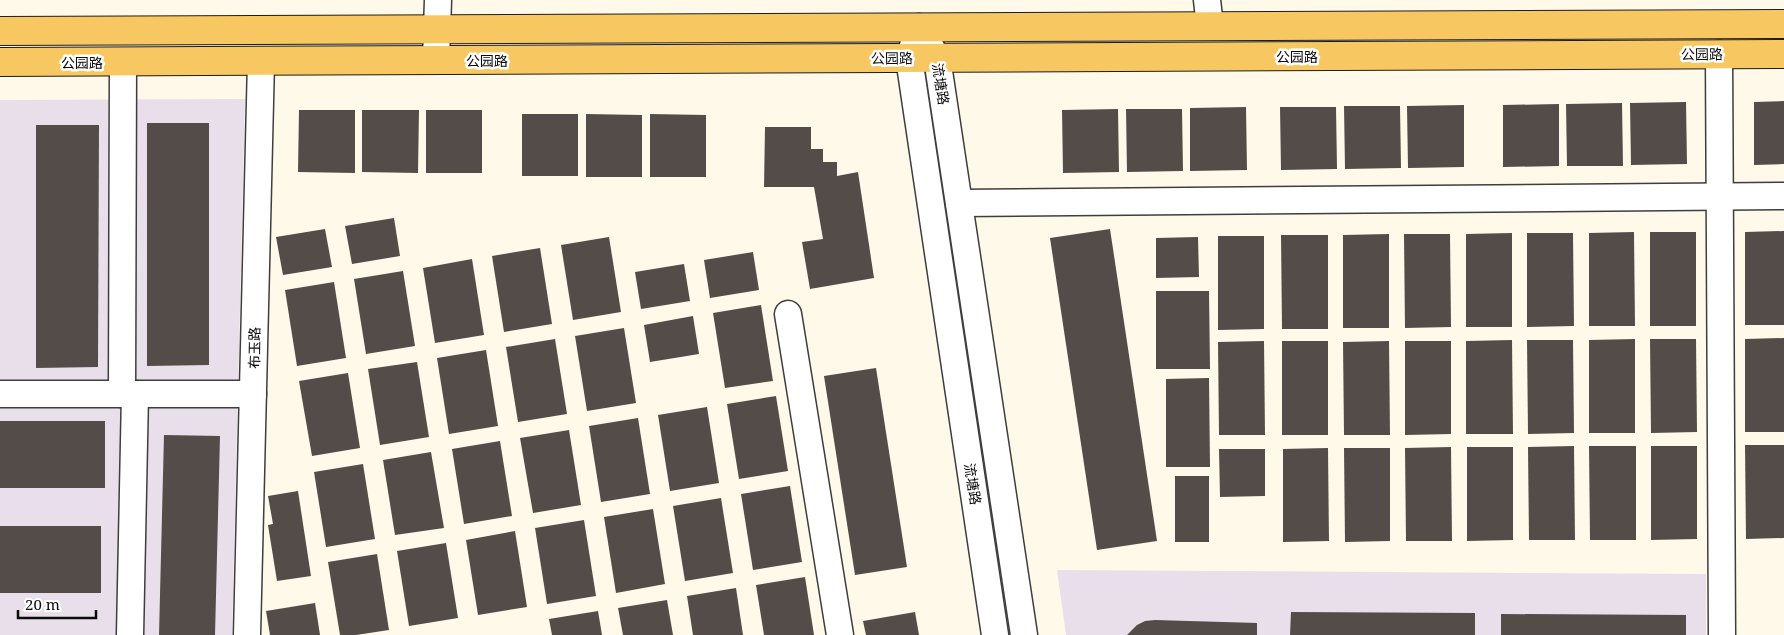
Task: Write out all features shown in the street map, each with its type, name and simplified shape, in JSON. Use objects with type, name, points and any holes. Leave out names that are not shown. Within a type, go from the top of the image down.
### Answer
[{"type":"main road","points":[[3,30],[919,27],[1209,13],[1784,24]]},
{"type":"main road","name":"公园路","points":[[0,62],[1784,54]]},
{"type":"street","points":[[436,60],[438,0]]},
{"type":"street","name":"流塘路","points":[[919,27],[909,58],[995,635]]},
{"type":"street","name":"流塘路","points":[[919,27],[937,58],[1024,635]]},
{"type":"street","points":[[1719,54],[1722,635]]},
{"type":"street","name":"布玉路","points":[[247,635],[261,61]]},
{"type":"street","points":[[123,62],[129,394],[130,635]]},
{"type":"street","points":[[959,203],[1784,196]]},
{"type":"street","points":[[788,314],[840,635]]},
{"type":"street","points":[[0,394],[253,394]]},
{"type":"shaded area","points":[[245,99],[232,635],[0,635],[0,100]]},
{"type":"shaded area","points":[[1057,570],[1706,574],[1706,635],[1066,635]]},
{"type":"building","points":[[1784,101],[1784,164],[1754,165],[1754,102]]},
{"type":"building","points":[[1686,102],[1687,164],[1631,165],[1630,103]]},
{"type":"building","points":[[1622,103],[1623,166],[1567,166],[1566,104]]},
{"type":"building","points":[[1559,104],[1559,166],[1503,167],[1503,105]]},
{"type":"building","points":[[1464,105],[1464,167],[1408,168],[1407,106]]},
{"type":"building","points":[[1344,106],[1400,106],[1401,168],[1345,169]]},
{"type":"building","points":[[1246,107],[1247,170],[1190,171],[1190,108]]},
{"type":"building","points":[[1280,107],[1336,107],[1337,169],[1281,170]]},
{"type":"building","points":[[1118,109],[1119,172],[1063,173],[1062,110]]},
{"type":"building","points":[[1126,109],[1182,109],[1183,171],[1127,172]]},
{"type":"building","points":[[299,110],[355,110],[355,173],[298,172]]},
{"type":"building","points":[[362,110],[419,110],[418,173],[362,172]]},
{"type":"building","points":[[426,110],[482,110],[482,173],[426,173]]},
{"type":"building","points":[[522,114],[578,114],[578,176],[522,176]]},
{"type":"building","points":[[586,114],[642,115],[642,177],[586,177]]},
{"type":"building","points":[[650,114],[706,115],[706,177],[650,177]]},
{"type":"building","points":[[147,123],[209,123],[209,365],[147,366]]},
{"type":"building","points":[[36,125],[99,125],[98,367],[36,368]]},
{"type":"building","points":[[765,127],[811,127],[811,149],[823,149],[823,162],[837,162],[837,176],[858,172],[874,278],[810,289],[802,242],[823,239],[814,187],[764,187]]},
{"type":"building","points":[[394,218],[400,256],[352,264],[345,226]]},
{"type":"building","points":[[325,229],[332,267],[283,275],[276,237]]},
{"type":"building","points":[[1110,229],[1157,541],[1097,550],[1050,238]]},
{"type":"building","points":[[1784,231],[1784,325],[1745,325],[1745,232]]},
{"type":"building","points":[[1634,232],[1635,326],[1589,326],[1589,233]]},
{"type":"building","points":[[1650,232],[1696,232],[1696,326],[1650,326]]},
{"type":"building","points":[[1512,233],[1512,327],[1466,327],[1466,234]]},
{"type":"building","points":[[1527,233],[1573,233],[1574,326],[1527,327]]},
{"type":"building","points":[[1389,234],[1389,328],[1343,328],[1343,235]]},
{"type":"building","points":[[1404,234],[1450,234],[1451,327],[1405,328]]},
{"type":"building","points":[[1281,235],[1328,235],[1328,329],[1282,329]]},
{"type":"building","points":[[1218,236],[1264,236],[1264,329],[1218,330]]},
{"type":"building","points":[[609,237],[621,312],[573,320],[561,245]]},
{"type":"building","points":[[1198,237],[1199,277],[1156,278],[1156,238]]},
{"type":"building","points":[[540,248],[552,324],[504,332],[492,256]]},
{"type":"building","points":[[753,252],[759,290],[710,298],[704,260]]},
{"type":"building","points":[[472,259],[484,335],[435,343],[423,268]]},
{"type":"building","points":[[684,264],[690,301],[641,309],[635,272]]},
{"type":"building","points":[[403,271],[415,346],[366,354],[354,279]]},
{"type":"building","points":[[334,282],[346,358],[297,366],[285,290]]},
{"type":"building","points":[[1156,291],[1209,291],[1210,369],[1156,369]]},
{"type":"building","points":[[761,305],[773,381],[725,388],[713,313]]},
{"type":"building","points":[[693,316],[699,354],[650,362],[644,325]]},
{"type":"building","points":[[624,328],[636,403],[587,411],[575,336]]},
{"type":"building","points":[[1784,338],[1784,432],[1745,432],[1745,339]]},
{"type":"building","points":[[555,339],[567,414],[518,422],[506,347]]},
{"type":"building","points":[[1635,339],[1635,433],[1589,433],[1589,340]]},
{"type":"building","points":[[1650,339],[1696,339],[1697,432],[1651,433]]},
{"type":"building","points":[[1512,340],[1513,434],[1466,434],[1466,341]]},
{"type":"building","points":[[1527,340],[1573,340],[1574,433],[1528,434]]},
{"type":"building","points":[[1264,341],[1265,435],[1219,435],[1218,342]]},
{"type":"building","points":[[1282,341],[1328,341],[1328,435],[1282,435]]},
{"type":"building","points":[[1389,341],[1390,435],[1344,435],[1343,342]]},
{"type":"building","points":[[1405,341],[1451,341],[1451,434],[1405,435]]},
{"type":"building","points":[[486,350],[498,426],[449,434],[437,358]]},
{"type":"building","points":[[417,362],[429,437],[380,445],[368,369]]},
{"type":"building","points":[[876,368],[907,567],[855,575],[824,376]]},
{"type":"building","points":[[348,373],[360,448],[312,456],[299,381]]},
{"type":"building","points":[[1209,378],[1210,467],[1166,467],[1166,379]]},
{"type":"building","points":[[776,396],[788,471],[739,479],[727,404]]},
{"type":"building","points":[[707,407],[719,483],[670,491],[658,415]]},
{"type":"building","points":[[638,418],[650,494],[601,502],[589,426]]},
{"type":"building","points":[[0,421],[105,421],[105,488],[0,488]]},
{"type":"building","points":[[569,430],[581,505],[533,513],[520,438]]},
{"type":"building","points":[[164,435],[220,436],[215,635],[159,635]]},
{"type":"building","points":[[500,441],[512,516],[464,524],[452,449]]},
{"type":"building","points":[[1745,445],[1784,445],[1784,538],[1746,539]]},
{"type":"building","points":[[1574,446],[1575,540],[1529,540],[1528,447]]},
{"type":"building","points":[[1589,446],[1636,446],[1636,540],[1590,540]]},
{"type":"building","points":[[1651,446],[1697,446],[1697,539],[1651,540]]},
{"type":"building","points":[[1451,447],[1452,541],[1406,541],[1405,448]]},
{"type":"building","points":[[1467,447],[1513,447],[1513,540],[1467,541]]},
{"type":"building","points":[[1328,448],[1329,541],[1283,542],[1283,449]]},
{"type":"building","points":[[1344,448],[1390,448],[1390,541],[1345,542]]},
{"type":"building","points":[[1219,449],[1265,449],[1265,496],[1220,497]]},
{"type":"building","points":[[431,452],[444,528],[395,535],[383,460]]},
{"type":"building","points":[[363,464],[375,539],[326,547],[314,472]]},
{"type":"building","points":[[1175,476],[1209,476],[1209,542],[1175,542]]},
{"type":"building","points":[[790,486],[802,562],[753,570],[741,494]]},
{"type":"building","points":[[298,491],[311,576],[277,581],[268,525],[273,524],[268,496]]},
{"type":"building","points":[[721,498],[733,573],[685,581],[673,506]]},
{"type":"building","points":[[653,509],[665,584],[616,593],[604,517]]},
{"type":"building","points":[[584,520],[596,596],[547,604],[535,528]]},
{"type":"building","points":[[0,526],[101,526],[101,593],[0,593]]},
{"type":"building","points":[[515,531],[527,607],[478,615],[466,540]]},
{"type":"building","points":[[446,543],[458,618],[409,626],[397,551]]},
{"type":"building","points":[[377,554],[389,630],[356,635],[340,635],[328,562]]},
{"type":"building","points":[[805,577],[814,635],[764,635],[756,585]]},
{"type":"building","points":[[736,588],[743,635],[693,635],[687,596]]},
{"type":"building","points":[[667,600],[673,635],[623,635],[618,608]]},
{"type":"building","points":[[315,603],[320,635],[270,635],[266,611]]},
{"type":"building","points":[[598,611],[602,635],[552,635],[549,619]]},
{"type":"building","points":[[915,612],[919,635],[866,635],[863,621]]},
{"type":"building","points":[[1291,612],[1475,613],[1475,635],[1290,635]]},
{"type":"building","points":[[1501,614],[1686,615],[1686,635],[1501,635]]},
{"type":"building","points":[[1145,621],[1257,623],[1257,635],[1127,635],[1137,625]]}]
